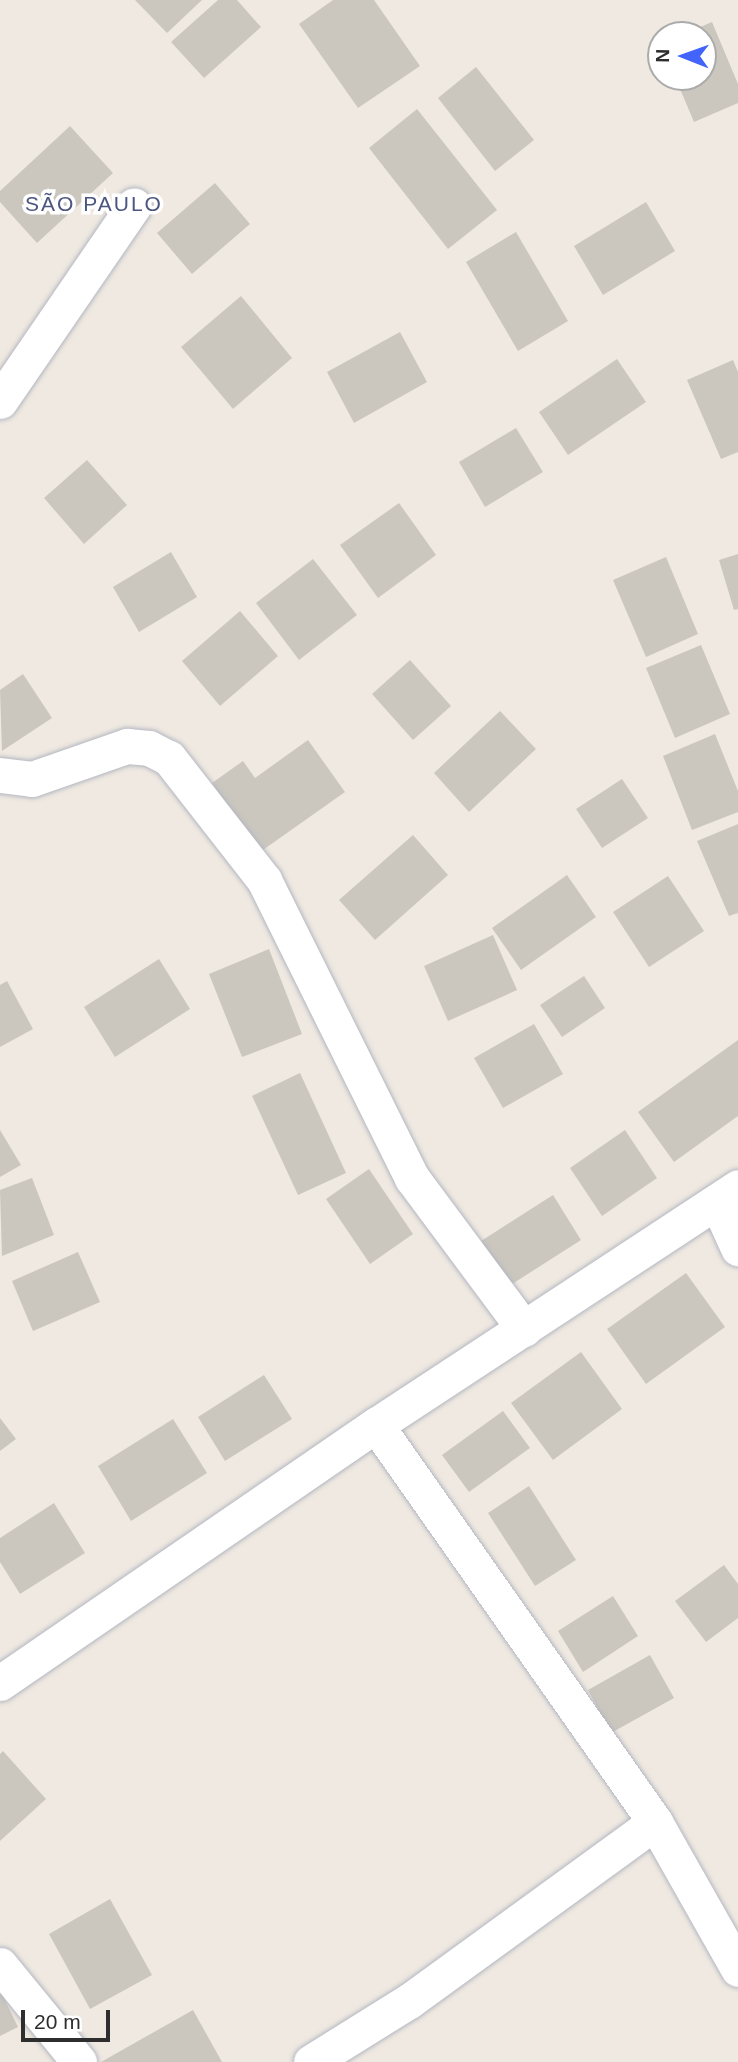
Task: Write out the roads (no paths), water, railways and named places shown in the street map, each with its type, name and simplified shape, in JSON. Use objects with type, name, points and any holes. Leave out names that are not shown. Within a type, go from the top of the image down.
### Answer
[{"type":"street","points":[[0,401],[134,205]]},
{"type":"street","points":[[0,775],[32,779],[127,746],[149,748],[169,758],[264,880],[412,1178],[524,1329]]},
{"type":"street","points":[[0,1683],[376,1425],[727,1194],[738,1248]]},
{"type":"street","points":[[376,1425],[655,1822],[738,1969]]},
{"type":"street","points":[[311,2062],[410,2001],[655,1822]]},
{"type":"street","points":[[0,1965],[79,2062]]},
{"type":"district","name":"SÃO PAULO","points":[[94,204]]}]
